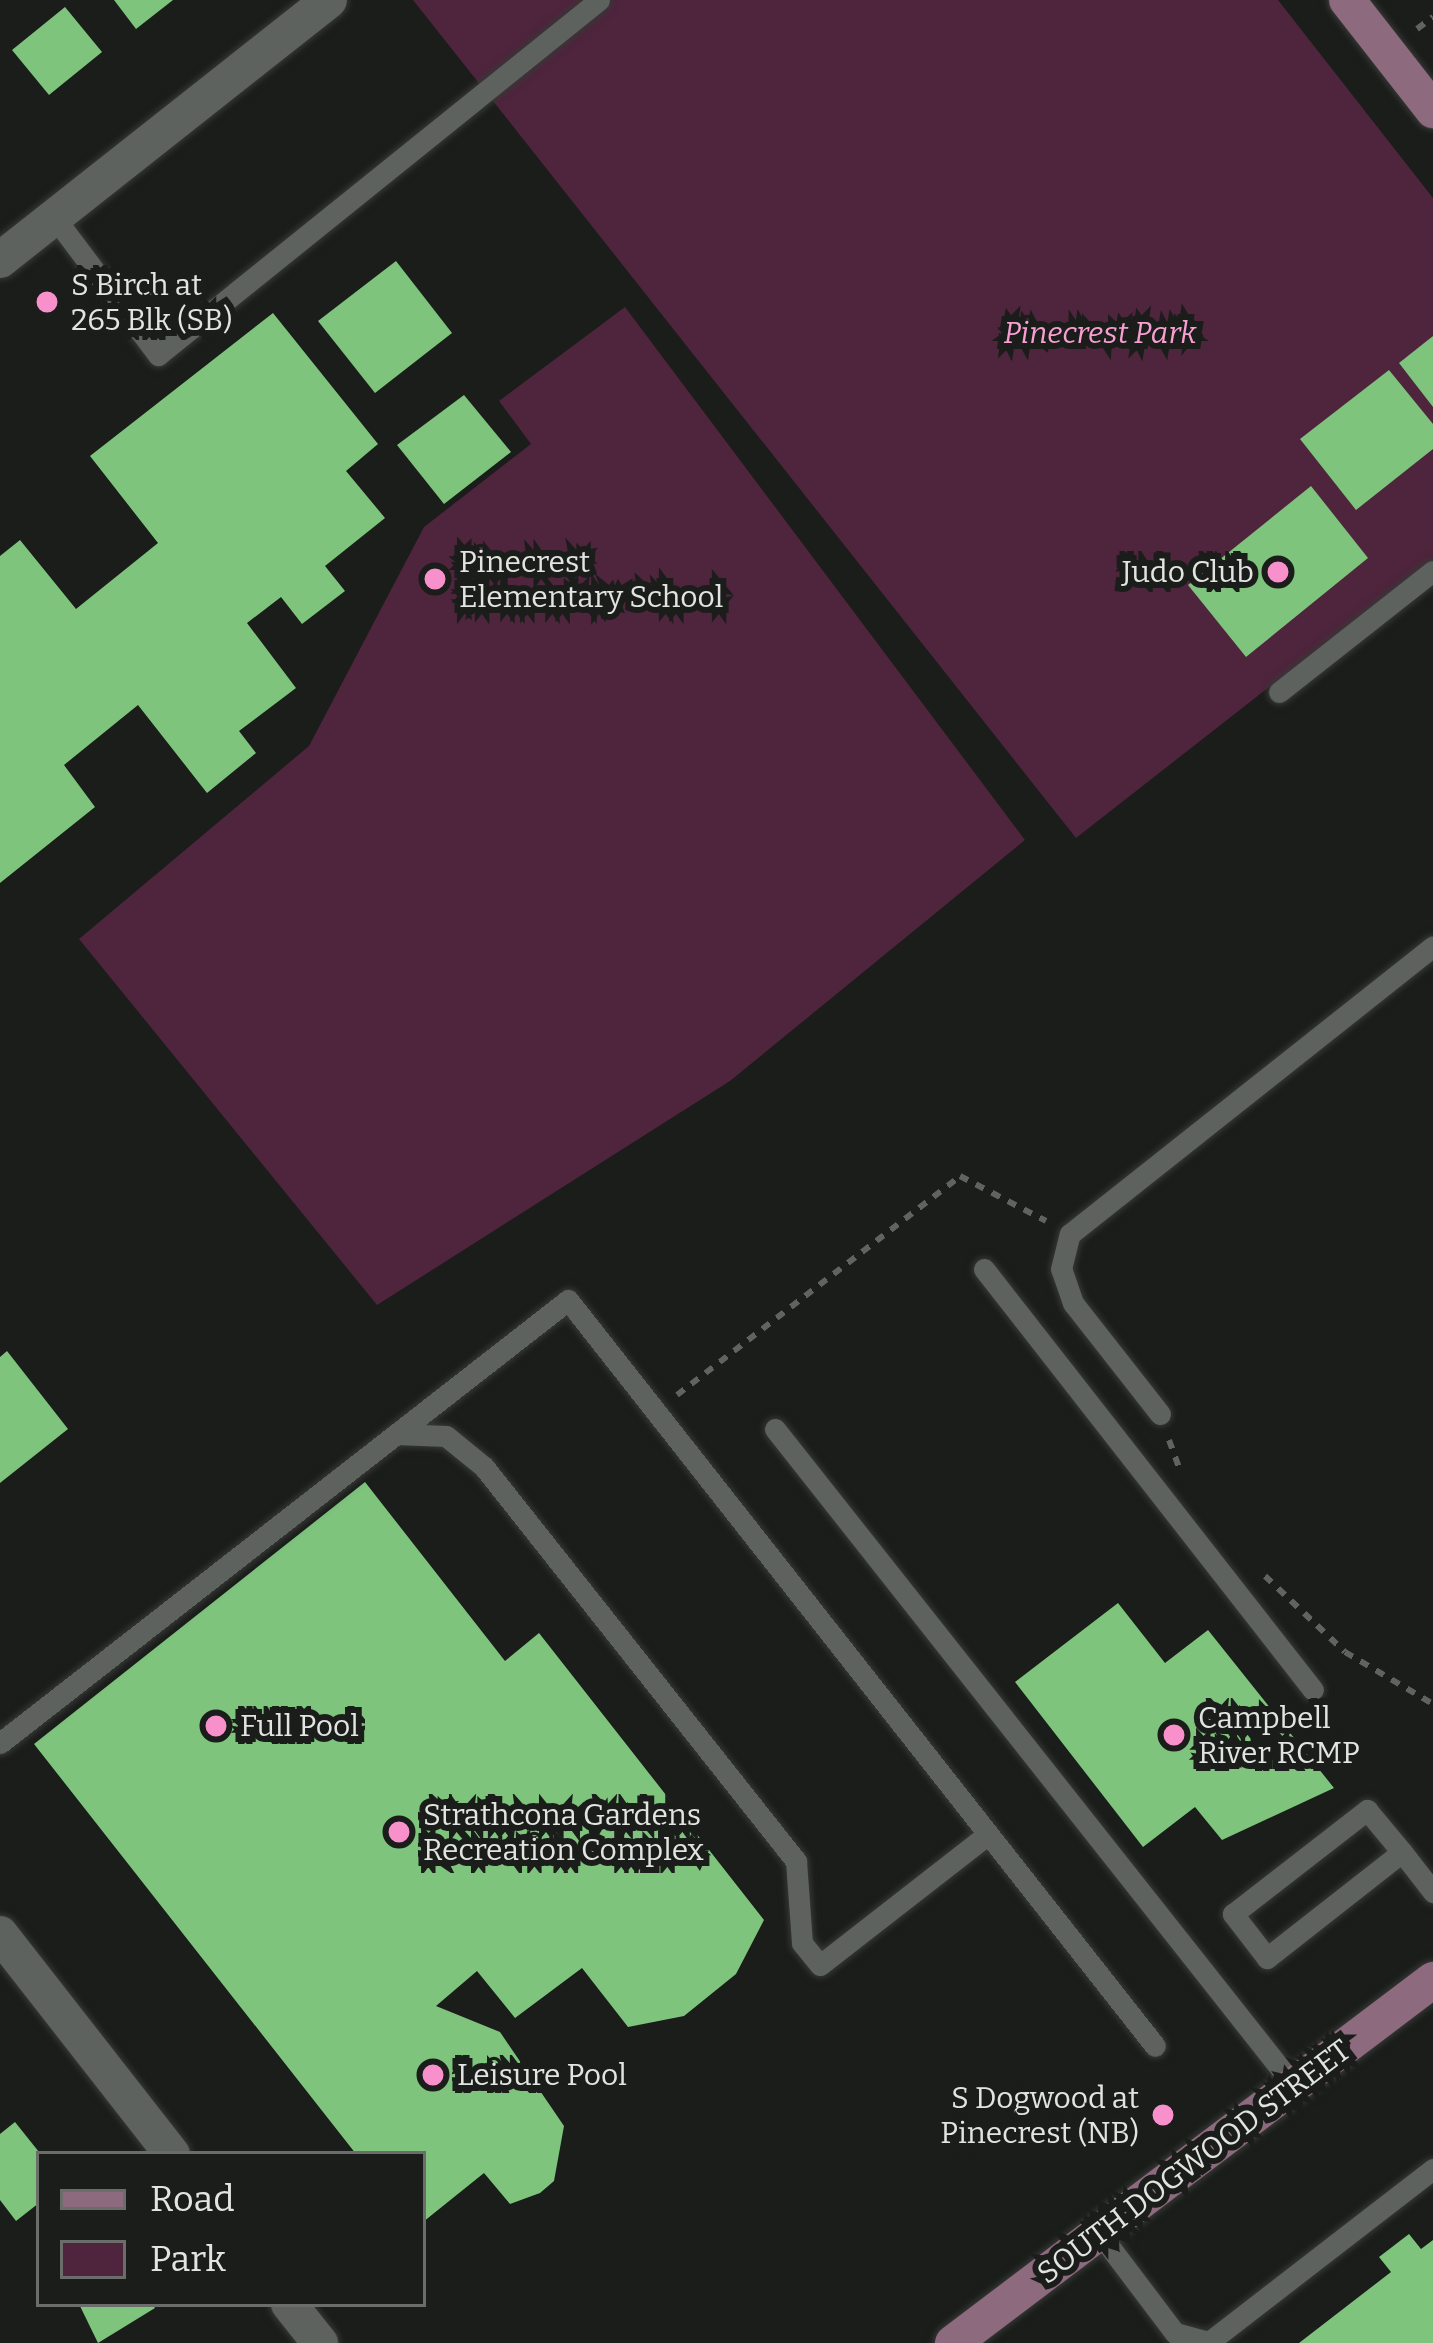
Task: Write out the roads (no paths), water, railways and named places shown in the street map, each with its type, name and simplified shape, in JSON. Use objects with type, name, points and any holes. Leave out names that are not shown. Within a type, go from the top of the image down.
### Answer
[{"type":"main road","points":[[1347,0],[1433,110]]},
{"type":"main road","name":"SOUTH DOGWOOD STREET","points":[[953,2343],[1433,1980]]},
{"type":"street","points":[[0,260],[329,0]]},
{"type":"street","points":[[0,1934],[170,2151]]},
{"type":"street","points":[[291,2307],[320,2343]]},
{"type":"lane","points":[[54,217],[158,355],[599,0]]},
{"type":"lane","points":[[1279,692],[1433,571]]},
{"type":"lane","points":[[1160,1414],[1072,1304],[1060,1269],[1070,1234],[1433,946]]},
{"type":"lane","points":[[984,1269],[1312,1690]]},
{"type":"lane","points":[[0,1743],[568,1300],[1155,2046]]},
{"type":"lane","points":[[776,1430],[1295,2087]]},
{"type":"lane","points":[[396,1434],[446,1436],[484,1466],[796,1861],[802,1943],[820,1965],[988,1834]]},
{"type":"lane","points":[[1402,1852],[1267,1958],[1233,1914],[1367,1810],[1402,1852],[1433,1892]]},
{"type":"lane","points":[[1100,2234],[1175,2333],[1209,2342],[1433,2169]]},
{"type":"place","name":"S Birch at 265 Blk (SB)","points":[[47,302]]},
{"type":"place","name":"Judo Club","points":[[1278,572]]},
{"type":"place","name":"Pinecrest Elementary School","points":[[435,579]]},
{"type":"place","name":"Full Pool","points":[[216,1726]]},
{"type":"place","name":"Campbell River RCMP","points":[[1174,1735]]},
{"type":"place","name":"Strathcona Gardens Recreation Complex","points":[[399,1832]]},
{"type":"place","name":"Leisure Pool","points":[[433,2075]]},
{"type":"place","name":"S Dogwood at Pinecrest (NB)","points":[[1163,2115]]},
{"type":"park label","name":"Pinecrest Park","points":[[1100,333]]}]
